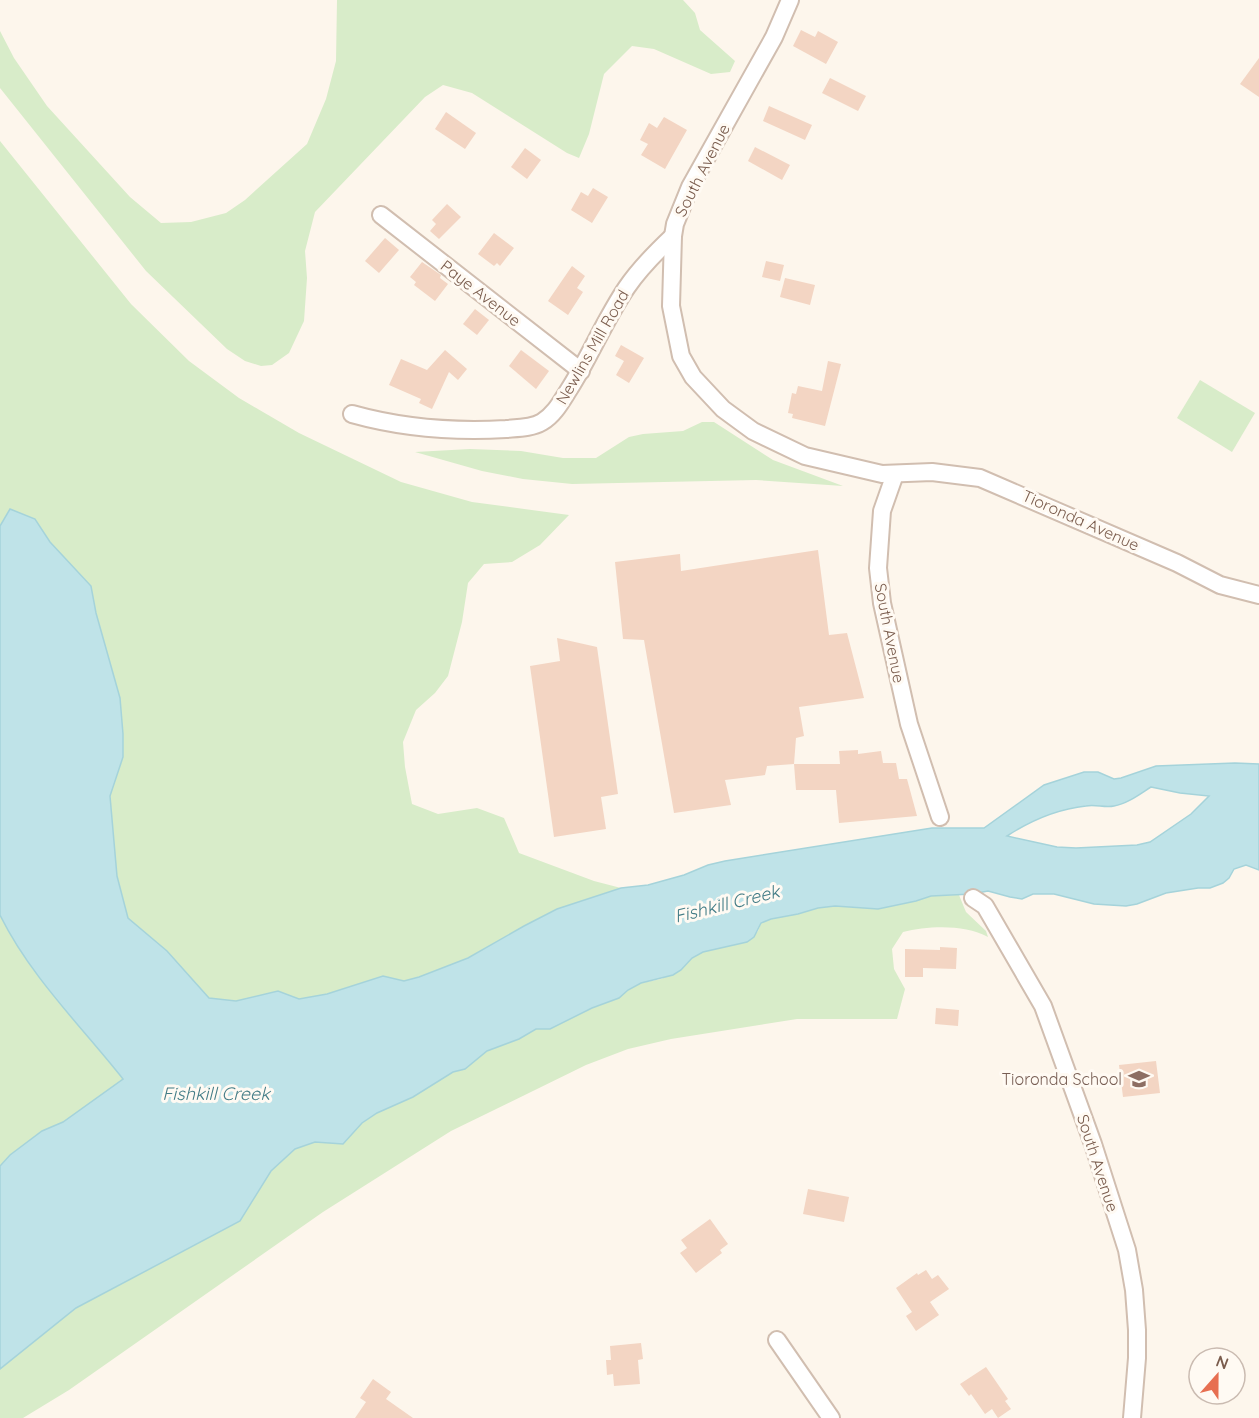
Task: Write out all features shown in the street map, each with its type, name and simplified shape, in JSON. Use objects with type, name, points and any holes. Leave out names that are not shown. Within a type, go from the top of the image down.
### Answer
[{"type":"street","name":"South Avenue","points":[[790,0],[774,37],[690,187],[678,214],[673,236],[671,306],[674,328],[686,367],[723,409],[753,431],[805,456],[882,474],[896,474],[882,511],[878,568],[882,603],[909,724],[940,817]]},
{"type":"street","name":"Paye Avenue","points":[[381,215],[581,371]]},
{"type":"street","name":"Newlins Mill Road","points":[[352,414],[384,423],[479,430],[535,426],[543,422],[558,407],[581,371],[626,287],[650,258],[673,236]]},
{"type":"street","name":"Tioronda Avenue","points":[[896,474],[932,472],[980,478],[1013,490],[1177,563],[1220,585],[1259,595]]},
{"type":"street","name":"South Avenue","points":[[974,898],[985,906],[1044,1006],[1093,1144],[1127,1251],[1134,1290],[1137,1330],[1132,1418]]},
{"type":"street","points":[[777,1340],[831,1418]]},
{"type":"green space","points":[[337,0],[683,0],[695,13],[700,30],[735,61],[730,72],[711,74],[654,49],[632,46],[604,74],[589,134],[579,158],[567,153],[472,93],[443,85],[425,97],[315,212],[305,251],[307,278],[304,321],[289,353],[272,365],[261,366],[245,361],[227,349],[146,271],[0,88],[0,31],[14,58],[47,106],[130,197],[161,223],[191,222],[226,213],[245,200],[307,144],[326,99],[336,61]]},
{"type":"green space","points":[[0,141],[131,304],[189,361],[239,398],[299,433],[401,482],[472,502],[569,515],[540,545],[512,562],[484,564],[468,583],[462,622],[448,676],[435,693],[416,710],[403,742],[405,767],[412,804],[438,814],[477,808],[504,818],[519,853],[594,881],[621,888],[557,909],[468,958],[419,977],[404,981],[383,976],[327,994],[299,999],[278,991],[236,1001],[209,998],[167,951],[128,918],[117,876],[110,796],[123,757],[91,586],[50,542],[35,519],[0,526]]},
{"type":"green space","points":[[1200,380],[1255,413],[1232,452],[1177,418]]},
{"type":"green space","points":[[702,422],[714,422],[773,460],[843,486],[756,480],[572,484],[523,479],[482,471],[415,452],[470,449],[521,451],[563,458],[596,458],[629,437],[683,431]]},
{"type":"green space","points":[[959,895],[966,912],[986,931],[988,937],[968,930],[946,927],[903,932],[892,949],[894,969],[905,989],[897,1019],[797,1019],[671,1039],[628,1049],[586,1065],[451,1131],[323,1212],[69,1390],[23,1418],[0,1418],[0,1369],[76,1308],[240,1221],[271,1171],[295,1149],[315,1142],[343,1144],[362,1123],[377,1113],[413,1097],[453,1072],[465,1069],[487,1051],[519,1039],[536,1029],[550,1029],[592,1008],[619,998],[641,983],[661,979],[681,970],[692,958],[703,952],[747,942],[758,931],[761,923],[771,919],[818,908],[835,906],[878,909],[931,896]]},
{"type":"green space","points":[[0,915],[41,980],[124,1079],[63,1122],[42,1131],[10,1155],[0,1166]]},
{"type":"water","name":"Fishkill Creek","points":[[10,509],[35,519],[50,542],[91,586],[96,613],[120,698],[123,757],[110,796],[117,876],[128,918],[167,951],[209,998],[236,1001],[278,991],[299,999],[327,994],[383,976],[404,981],[468,958],[557,909],[621,888],[648,885],[725,861],[932,828],[984,828],[1044,785],[1084,772],[1098,772],[1114,779],[1156,766],[1259,764],[1259,870],[1246,865],[1234,869],[1223,883],[1210,888],[1166,893],[1126,906],[1094,904],[1054,894],[1033,894],[1022,899],[988,891],[931,896],[878,909],[835,906],[818,908],[771,919],[761,923],[754,937],[747,942],[703,952],[692,958],[673,975],[641,983],[619,998],[592,1008],[550,1029],[536,1029],[519,1039],[487,1051],[465,1069],[453,1072],[413,1097],[377,1113],[362,1123],[343,1144],[315,1142],[295,1149],[271,1171],[240,1221],[76,1308],[0,1369],[0,1166],[10,1155],[42,1131],[63,1122],[123,1079],[41,980],[0,915],[0,526]],"holes":[[[1151,787],[1209,796],[1191,814],[1150,842],[1137,845],[1076,848],[1057,847],[1007,836],[1025,825],[1065,810],[1119,805]]]},
{"type":"building","points":[[801,30],[815,37],[818,31],[838,42],[826,64],[793,46]]},
{"type":"building","points":[[1259,58],[1259,97],[1240,84]]},
{"type":"building","points":[[830,78],[866,96],[858,111],[822,93]]},
{"type":"building","points":[[769,106],[812,125],[805,140],[763,121]]},
{"type":"building","points":[[446,112],[476,133],[465,149],[435,129]]},
{"type":"building","points":[[664,117],[687,130],[665,169],[641,155],[648,144],[640,140],[649,123],[657,128]]},
{"type":"building","points":[[755,147],[790,165],[782,180],[748,161]]},
{"type":"building","points":[[525,148],[541,160],[527,179],[511,167]]},
{"type":"building","points":[[593,188],[608,197],[592,223],[571,210],[581,192],[588,196]]},
{"type":"building","points":[[447,204],[461,217],[439,239],[430,231],[436,224],[432,220]]},
{"type":"building","points":[[494,233],[514,248],[500,266],[497,263],[494,266],[478,254]]},
{"type":"building","points":[[385,238],[399,250],[379,273],[365,261]]},
{"type":"building","points":[[766,261],[784,265],[780,281],[762,277]]},
{"type":"building","points":[[422,262],[441,275],[440,278],[448,284],[435,301],[414,285],[416,282],[410,277]]},
{"type":"building","points":[[572,266],[585,276],[577,288],[583,292],[568,315],[548,301]]},
{"type":"building","points":[[785,278],[815,285],[810,305],[780,297]]},
{"type":"building","points":[[475,309],[489,320],[477,335],[463,324]]},
{"type":"building","points":[[621,345],[644,358],[629,383],[616,375],[624,361],[615,356]]},
{"type":"building","points":[[445,350],[467,369],[458,380],[449,372],[432,409],[419,403],[421,399],[389,385],[401,359],[427,370]]},
{"type":"building","points":[[521,350],[549,371],[536,389],[509,366]]},
{"type":"building","points":[[828,361],[841,364],[825,426],[792,418],[793,414],[788,413],[792,393],[796,394],[798,386],[822,391]]},
{"type":"building","points":[[818,550],[829,635],[847,633],[864,698],[799,707],[804,736],[796,738],[794,764],[767,766],[765,775],[725,780],[731,805],[674,813],[644,640],[623,639],[615,562],[680,554],[681,571]]},
{"type":"building","points":[[557,638],[597,647],[618,794],[601,797],[606,829],[554,837],[530,666],[560,661]]},
{"type":"building","points":[[858,750],[858,754],[881,751],[883,763],[896,763],[899,779],[907,779],[917,816],[839,823],[836,790],[796,790],[794,764],[840,764],[839,751]]},
{"type":"building","points":[[940,947],[957,948],[956,969],[923,968],[923,977],[905,977],[905,949],[940,950]]},
{"type":"building","points":[[936,1008],[959,1010],[958,1026],[935,1024]]},
{"type":"building","name":"Tioronda School","points":[[1156,1061],[1160,1093],[1123,1097],[1119,1065]]},
{"type":"building","points":[[808,1189],[849,1197],[844,1222],[803,1214]]},
{"type":"building","points":[[710,1219],[728,1244],[720,1250],[722,1253],[696,1273],[680,1253],[687,1248],[681,1240]]},
{"type":"building","points":[[926,1270],[932,1279],[938,1275],[949,1289],[930,1302],[939,1315],[916,1331],[906,1316],[912,1312],[896,1288],[917,1273],[918,1275]]},
{"type":"building","points":[[641,1343],[643,1359],[638,1360],[640,1384],[614,1386],[613,1374],[607,1375],[606,1360],[611,1360],[610,1346]]},
{"type":"building","points":[[986,1367],[1008,1399],[1005,1401],[1011,1409],[998,1418],[992,1409],[985,1414],[971,1394],[969,1396],[960,1384]]},
{"type":"building","points":[[373,1379],[391,1392],[386,1399],[413,1418],[355,1418],[366,1402],[360,1398]]},
{"type":"place","name":"Tioronda School","points":[[1139,1079]]}]
